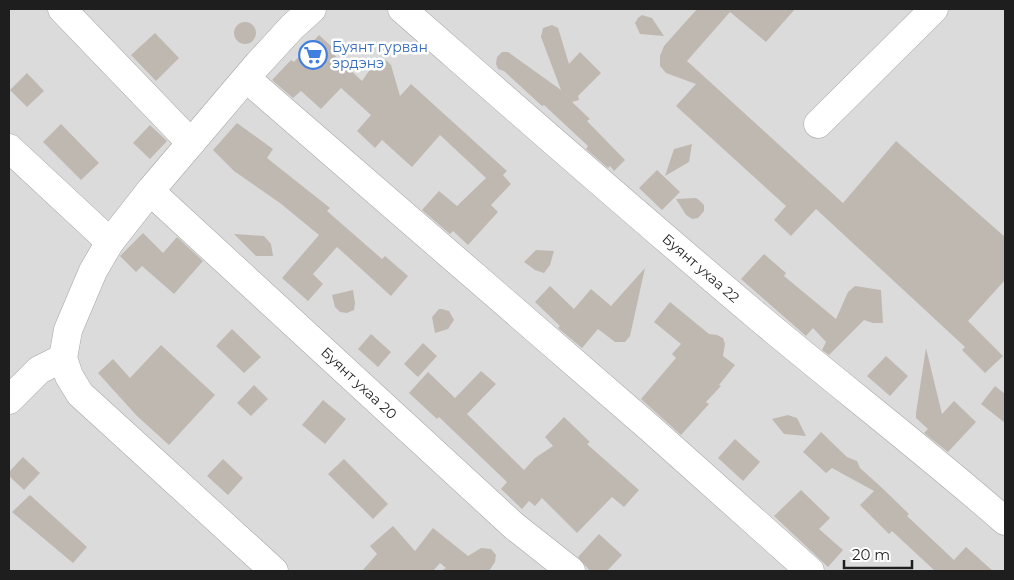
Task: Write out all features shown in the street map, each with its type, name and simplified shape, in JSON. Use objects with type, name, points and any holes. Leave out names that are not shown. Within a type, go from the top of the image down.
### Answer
[{"type":"street","points":[[62,9],[191,144]]},
{"type":"street","name":"Буянт ухаа 22","points":[[402,9],[758,317],[940,465],[1005,521]]},
{"type":"street","points":[[818,124],[934,9]]},
{"type":"street","points":[[274,571],[80,394],[69,376],[63,358],[68,330],[93,271],[110,242],[150,191],[302,12]]},
{"type":"street","points":[[247,79],[651,429],[810,571]]},
{"type":"street","points":[[9,148],[110,242]]},
{"type":"street","name":"Буянт ухаа 20","points":[[150,191],[514,526],[571,571]]},
{"type":"street","points":[[9,400],[39,370],[63,358]]},
{"type":"shaded area","points":[[9,9],[1005,9],[1005,571],[9,571]]},
{"type":"building","points":[[697,9],[795,9],[766,42],[730,12],[687,61],[843,203],[896,141],[1005,237],[1005,280],[968,321],[1003,356],[985,373],[962,350],[965,347],[816,209],[791,236],[774,220],[786,206],[676,106],[696,84],[666,73],[660,66],[660,56],[664,46]]},
{"type":"building","points":[[642,15],[652,18],[664,36],[640,34],[635,23]]},
{"type":"building","points":[[245,22],[255,29],[256,33],[249,43],[245,44],[235,37],[234,33],[241,23]]},
{"type":"building","points":[[552,25],[558,28],[569,64],[580,52],[601,73],[578,96],[579,100],[572,102],[590,119],[587,121],[625,160],[614,171],[586,149],[588,146],[544,105],[542,106],[504,71],[498,69],[496,64],[497,57],[502,52],[508,52],[561,90],[541,37],[543,28]]},
{"type":"building","points":[[155,33],[179,58],[156,81],[131,55]]},
{"type":"building","points":[[319,35],[333,48],[330,51],[362,81],[375,62],[381,59],[387,61],[391,65],[400,96],[411,84],[507,171],[503,175],[511,184],[491,205],[498,212],[468,245],[453,231],[450,234],[422,210],[439,191],[457,206],[486,178],[440,135],[412,167],[382,140],[375,148],[357,131],[371,115],[341,88],[321,109],[301,91],[293,98],[272,80],[291,60],[294,62]]},
{"type":"building","points":[[27,73],[44,91],[27,107],[10,90]]},
{"type":"building","points":[[237,123],[273,149],[267,158],[330,208],[327,211],[382,259],[385,256],[408,276],[391,296],[337,247],[313,274],[323,284],[308,301],[282,278],[319,235],[280,203],[234,171],[213,150]]},
{"type":"building","points":[[61,124],[99,163],[81,180],[43,142]]},
{"type":"building","points":[[150,125],[167,141],[150,159],[133,143]]},
{"type":"building","points":[[692,144],[689,162],[665,176],[674,149]]},
{"type":"building","points":[[657,170],[680,192],[662,210],[639,188]]},
{"type":"building","points":[[696,198],[704,205],[704,211],[698,218],[692,219],[686,215],[676,199]]},
{"type":"building","points":[[143,233],[163,253],[177,237],[203,261],[174,294],[142,266],[136,272],[120,256]]},
{"type":"building","points":[[234,234],[264,236],[271,244],[273,256],[256,256]]},
{"type":"building","points":[[536,250],[554,251],[550,265],[544,273],[535,270],[524,262]]},
{"type":"building","points":[[764,254],[786,273],[784,276],[836,319],[848,292],[855,286],[881,290],[883,323],[873,323],[864,320],[829,355],[822,350],[826,342],[813,328],[806,336],[741,279]]},
{"type":"building","points":[[645,268],[630,336],[625,342],[615,342],[598,329],[582,348],[558,328],[560,326],[535,302],[550,286],[574,309],[591,289],[611,306]]},
{"type":"building","points":[[353,290],[354,310],[347,313],[340,312],[335,307],[332,295]]},
{"type":"building","points":[[670,302],[709,334],[723,338],[725,344],[723,356],[735,365],[719,385],[721,386],[706,402],[709,404],[681,435],[641,399],[676,358],[672,354],[681,344],[654,322]]},
{"type":"building","points":[[439,309],[449,311],[454,320],[448,329],[435,333],[432,317]]},
{"type":"building","points":[[232,329],[261,357],[244,373],[216,346]]},
{"type":"building","points":[[371,334],[391,352],[378,367],[358,349]]},
{"type":"building","points":[[423,343],[437,356],[418,377],[404,364]]},
{"type":"building","points":[[161,345],[215,395],[169,445],[137,416],[98,373],[113,359],[130,378]]},
{"type":"building","points":[[926,348],[942,414],[954,401],[976,422],[948,452],[924,433],[928,429],[916,418]]},
{"type":"building","points":[[886,356],[908,376],[890,396],[867,376]]},
{"type":"building","points":[[481,371],[496,384],[467,414],[524,470],[535,458],[553,446],[545,437],[564,417],[590,442],[587,444],[639,490],[624,507],[612,497],[577,533],[542,498],[535,506],[529,501],[522,509],[501,489],[507,482],[439,417],[437,419],[409,393],[428,372],[455,398]]},
{"type":"building","points":[[254,385],[268,399],[251,416],[237,403]]},
{"type":"building","points":[[995,386],[1005,394],[1005,423],[981,404]]},
{"type":"building","points":[[323,400],[346,419],[325,444],[302,425]]},
{"type":"building","points":[[788,415],[797,418],[806,436],[784,434],[772,419]]},
{"type":"building","points":[[821,432],[847,457],[857,461],[860,468],[909,514],[907,516],[954,560],[966,547],[993,571],[935,571],[892,531],[889,534],[860,505],[874,491],[832,468],[826,473],[803,452]]},
{"type":"building","points":[[735,439],[760,462],[743,481],[718,458]]},
{"type":"building","points":[[23,457],[40,473],[24,490],[9,476],[9,472]]},
{"type":"building","points":[[223,459],[243,478],[228,495],[207,476]]},
{"type":"building","points":[[344,459],[388,504],[373,519],[328,474]]},
{"type":"building","points":[[801,490],[830,518],[819,529],[843,550],[828,567],[774,516]]},
{"type":"building","points":[[30,495],[87,547],[73,563],[12,512]]},
{"type":"building","points":[[393,526],[415,551],[433,528],[468,556],[481,548],[491,549],[496,555],[495,562],[489,571],[441,571],[446,568],[440,563],[433,571],[362,571],[377,554],[370,546]]},
{"type":"building","points":[[599,534],[622,555],[607,571],[590,571],[578,557]]},
{"type":"place","name":"Буянт гурван эрдэнэ","points":[[313,55]]}]
